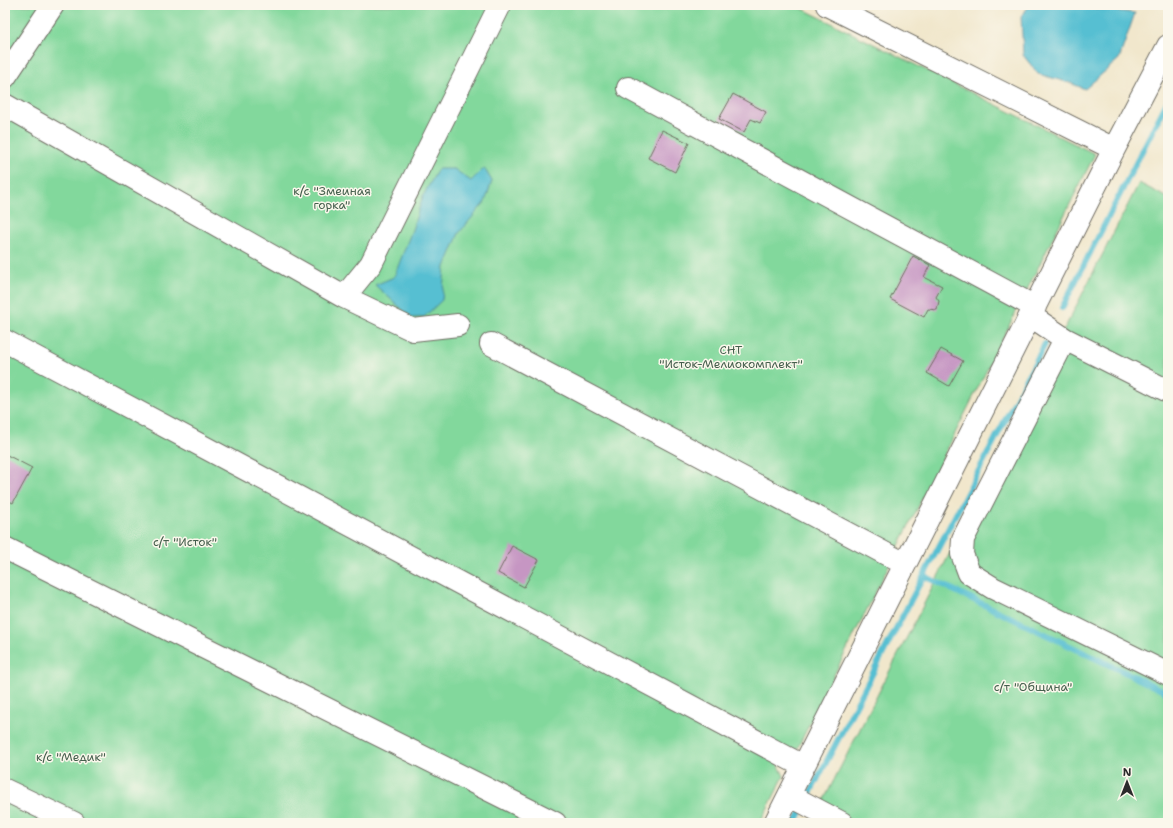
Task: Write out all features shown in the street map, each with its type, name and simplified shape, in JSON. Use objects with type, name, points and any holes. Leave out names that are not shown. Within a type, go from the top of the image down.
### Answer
[{"type":"lane","points":[[5,77],[53,5]]},
{"type":"lane","points":[[344,297],[371,264],[500,5]]},
{"type":"lane","points":[[827,5],[1114,149]]},
{"type":"lane","points":[[775,823],[1114,149],[1168,46]]},
{"type":"lane","points":[[628,88],[1033,311],[1065,338],[1168,391]]},
{"type":"lane","points":[[5,105],[344,297],[414,330],[458,326]]},
{"type":"lane","points":[[1065,338],[963,539],[962,554],[969,573],[993,588],[1168,674]]},
{"type":"lane","points":[[5,342],[804,766]]},
{"type":"lane","points":[[491,344],[905,564]]},
{"type":"lane","points":[[5,548],[555,823]]},
{"type":"lane","points":[[5,790],[74,823]]},
{"type":"lane","points":[[789,795],[842,823]]},
{"type":"green space","points":[[5,5],[795,5],[1095,154],[797,749],[787,750],[778,764],[784,776],[760,823],[5,823]]},
{"type":"green space","name":"с/т \"Община\"","points":[[1139,183],[1168,198],[1168,823],[812,823]]},
{"type":"water","points":[[1030,5],[1070,5],[1135,13],[1119,59],[1085,89],[1038,74],[1023,55],[1021,16]]},
{"type":"water","points":[[484,168],[492,181],[485,202],[459,233],[445,267],[442,300],[424,317],[412,318],[375,285],[394,277],[423,196],[438,169],[454,169],[471,181]]},
{"type":"building","points":[[733,94],[766,112],[760,123],[751,119],[744,132],[719,119]]},
{"type":"building","points":[[662,130],[689,143],[675,172],[648,158]]},
{"type":"building","points":[[913,256],[930,265],[924,277],[942,286],[936,297],[939,301],[937,310],[928,309],[924,317],[890,299]]},
{"type":"building","points":[[941,349],[963,361],[949,386],[927,373]]},
{"type":"building","points":[[5,454],[32,468],[13,503],[5,499]]},
{"type":"building","points":[[512,546],[539,560],[524,587],[498,573]]},
{"type":"waterway","points":[[1062,308],[1168,100]]},
{"type":"waterway","points":[[810,793],[1045,344]]},
{"type":"waterway","points":[[924,576],[1168,693]]},
{"type":"waterway","points":[[795,823],[801,812]]},
{"type":"park label","name":"к/с \"Змеиная горка\"","points":[[332,198]]},
{"type":"park label","name":"СНТ \"Исток-Мелиокомплект\"","points":[[731,357]]},
{"type":"park label","name":"с/т \"Исток\"","points":[[185,542]]},
{"type":"park label","name":"к/с \"Медик\"","points":[[71,757]]}]
